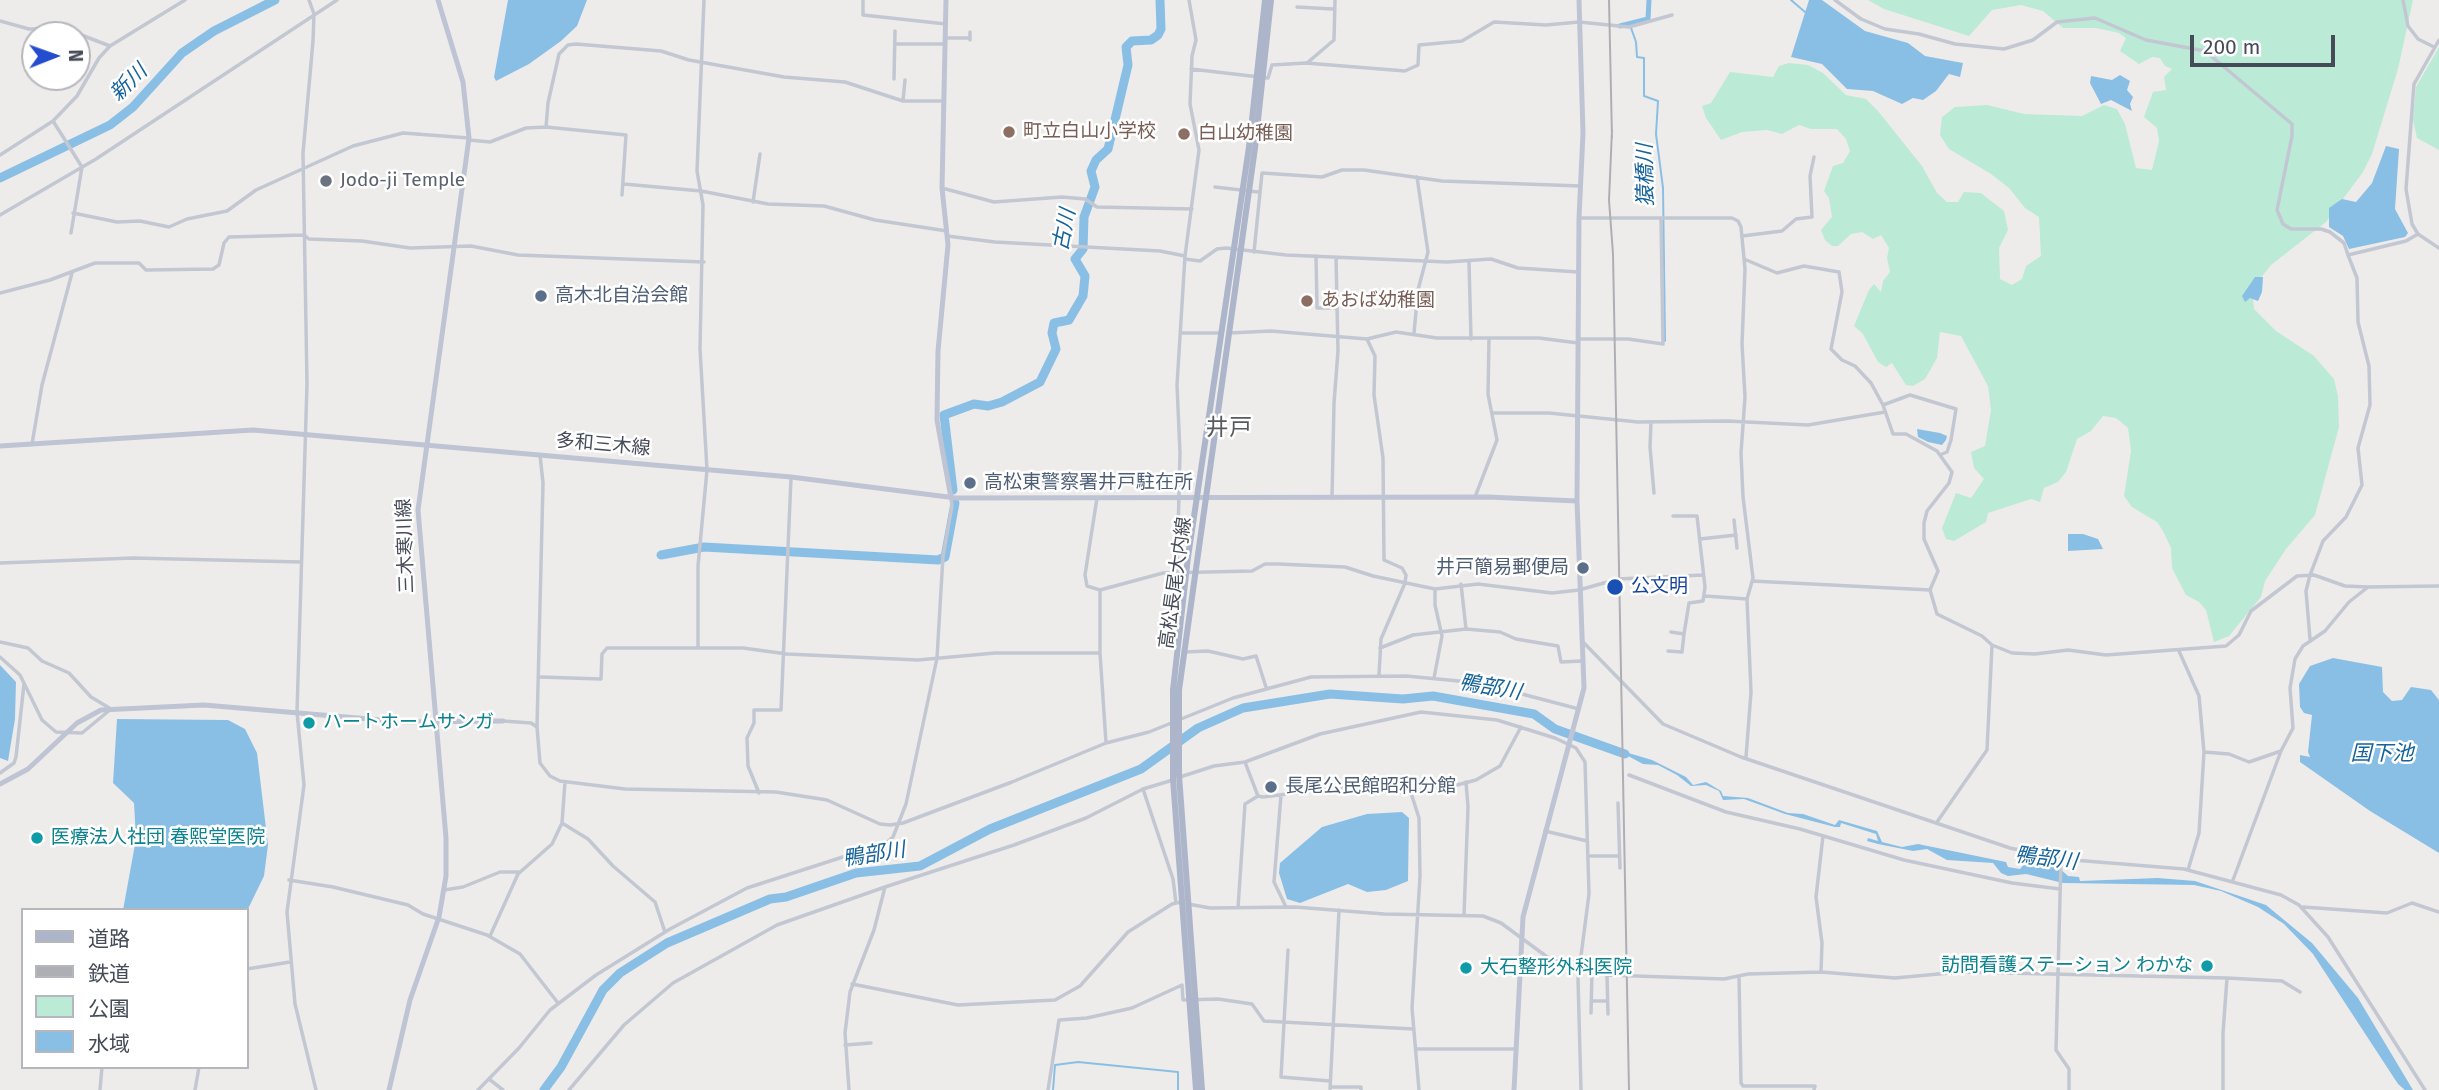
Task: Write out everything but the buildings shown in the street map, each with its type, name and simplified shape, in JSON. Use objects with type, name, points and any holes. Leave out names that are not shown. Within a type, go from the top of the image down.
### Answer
[{"type":"main road","name":"高松長尾大内線","points":[[1260,77],[1265,0]]},
{"type":"main road","name":"高松長尾大内線","points":[[1202,1090],[1183,903],[1176,777],[1175,723],[1179,652],[1202,470],[1246,190],[1271,0]]},
{"type":"main road","name":"高松長尾大内線","points":[[1225,333],[1231,268],[1236,251]]},
{"type":"main road","name":"高松長尾大内線","points":[[1193,999],[1196,1090]]},
{"type":"street","points":[[0,155],[53,121],[77,96],[99,58],[110,46],[185,0]]},
{"type":"street","points":[[309,0],[313,14],[303,170],[305,433],[298,712],[304,785],[289,880],[287,912],[290,962],[302,1039],[316,1090]]},
{"type":"street","points":[[0,215],[82,167],[337,0]]},
{"type":"street","name":"三木寒川線","points":[[389,1090],[410,1000],[439,917],[444,890],[446,838],[419,528],[420,488],[456,248],[469,139],[463,82],[438,0]]},
{"type":"street","points":[[698,648],[700,547],[707,470],[700,349],[704,262],[701,191],[697,171],[704,0]]},
{"type":"street","points":[[863,0],[863,15],[946,24]]},
{"type":"street","points":[[478,1090],[519,1048],[544,1014],[596,975],[665,932],[747,888],[886,843],[893,837],[899,824],[937,658],[943,559],[952,506],[937,420],[938,351],[945,291],[947,234],[942,188],[946,0]]},
{"type":"street","points":[[1177,573],[1177,385],[1185,258],[1199,150],[1190,104],[1191,69],[1196,40],[1189,0]]},
{"type":"street","points":[[1307,63],[1334,40],[1335,0]]},
{"type":"street","points":[[1514,1090],[1520,938],[1528,889],[1584,688],[1577,501],[1578,272],[1583,98],[1579,0]]},
{"type":"street","points":[[1835,0],[1861,19],[1885,29],[1919,34],[1955,44],[2004,49],[2033,40],[2057,22],[2095,18],[2146,40],[2205,51],[2232,77],[2292,124],[2277,210],[2283,224],[2291,229],[2321,229],[2330,232],[2344,243],[2357,278],[2358,322],[2369,366],[2370,405],[2358,448],[2362,485],[2346,517],[2323,541],[2305,591],[2310,640]]},
{"type":"street","points":[[2403,0],[2409,26],[2418,39],[2434,47]]},
{"type":"street","points":[[1297,7],[1334,9]]},
{"type":"street","points":[[1191,69],[1260,77],[1270,76],[1272,65],[1307,63],[1405,71],[1418,65],[1419,45],[1462,41],[1494,22],[1546,25],[1579,22],[1630,27],[1672,15]]},
{"type":"street","points":[[0,21],[29,29],[63,28],[110,46]]},
{"type":"street","points":[[894,79],[895,31]]},
{"type":"street","points":[[896,44],[970,39],[970,32]]},
{"type":"street","points":[[2439,40],[2414,84],[2406,189],[2409,213],[2418,234],[2439,248]]},
{"type":"street","points":[[547,127],[548,103],[557,60],[568,46],[661,51],[702,62],[784,77],[845,82],[903,101],[942,101]]},
{"type":"street","points":[[903,101],[905,80]]},
{"type":"street","points":[[53,121],[61,138],[82,167],[71,233]]},
{"type":"street","points":[[73,213],[169,227],[187,219],[227,211],[256,190],[303,170],[338,151],[403,133],[490,142],[526,128],[547,127],[626,135],[622,195]]},
{"type":"street","points":[[753,202],[760,154]]},
{"type":"street","points":[[1742,236],[1782,231],[1796,219],[1812,217],[1810,176],[1814,157]]},
{"type":"street","points":[[1254,252],[1262,173],[1322,177],[1342,170],[1364,170],[1417,177],[1580,186]]},
{"type":"street","points":[[1414,333],[1419,290],[1427,260],[1427,232],[1417,177]]},
{"type":"street","points":[[624,184],[701,191],[753,202],[824,206],[875,220],[947,234],[1200,261],[1217,249],[1336,257],[1469,262],[1491,260],[1518,268],[1578,272]]},
{"type":"street","points":[[1214,187],[1258,192]]},
{"type":"street","points":[[942,188],[994,202],[1062,197],[1087,201],[1097,206],[1192,209]]},
{"type":"street","points":[[1579,218],[1738,220],[1744,259],[1743,497],[1752,581],[1747,599],[1751,692],[1746,757]]},
{"type":"street","points":[[1182,333],[1271,331],[1367,339],[1389,333],[1414,333],[1426,337],[1489,340],[1648,340],[1663,344],[1663,219]]},
{"type":"street","points":[[2348,255],[2406,241],[2418,234]]},
{"type":"street","points":[[0,293],[72,273],[95,263],[139,263],[146,270],[213,270],[219,265],[224,243],[229,237],[304,236],[309,239],[362,241],[410,248],[471,246],[512,255],[704,262]]},
{"type":"street","points":[[1315,256],[1317,308],[1335,308]]},
{"type":"street","points":[[1332,498],[1338,351],[1336,257]]},
{"type":"street","points":[[1744,259],[1777,273],[1804,266],[1839,272],[1842,292],[1832,349],[1842,360],[1855,366],[1883,405],[1893,434],[1906,434],[1942,454],[1952,477],[1927,511],[1924,523],[1924,539],[1938,571],[1930,590],[1937,614],[1982,636],[1992,645],[2012,653],[2035,654],[2068,650],[2106,655],[2226,646],[2239,635],[2251,611],[2290,580],[2311,575],[2345,586],[2439,586]]},
{"type":"street","points":[[1469,262],[1471,339]]},
{"type":"street","points":[[32,444],[41,385],[72,273]]},
{"type":"street","points":[[1367,339],[1375,356],[1374,396],[1385,497],[1384,560],[1405,570],[1405,583],[1380,648],[1379,675]]},
{"type":"street","points":[[1475,497],[1497,440],[1492,413],[1489,340]]},
{"type":"street","points":[[1883,405],[1910,395],[1956,409],[1951,440],[1947,452],[1942,454]]},
{"type":"street","points":[[1492,413],[1651,422],[1808,425],[1885,412]]},
{"type":"street","points":[[1651,422],[1654,493]]},
{"type":"street","name":"多和三木線","points":[[0,446],[218,430],[305,433],[791,477],[951,498],[1475,497],[1577,501]]},
{"type":"street","points":[[540,455],[543,483],[537,727],[540,763],[550,776],[565,782],[625,789],[776,792],[827,800],[880,824],[899,824],[1106,744],[1175,723],[1266,687],[1311,677],[1379,675],[1434,678],[1499,686],[1579,709]]},
{"type":"street","points":[[759,793],[748,766],[747,738],[754,723],[754,710],[781,710],[781,653],[791,477]]},
{"type":"street","points":[[1097,498],[1086,575],[1087,586],[1100,590],[1177,573],[1252,571],[1265,564],[1345,567],[1435,589],[1461,584],[1507,586],[1552,593],[1579,590],[1618,579],[1703,575]]},
{"type":"street","points":[[1668,651],[1682,652],[1689,603],[1703,601],[1705,596],[1697,516],[1673,516]]},
{"type":"street","points":[[1734,520],[1737,548]]},
{"type":"street","points":[[1699,539],[1736,535]]},
{"type":"street","points":[[0,563],[133,558],[301,562]]},
{"type":"street","points":[[1752,581],[1930,590]]},
{"type":"street","points":[[1461,584],[1466,629]]},
{"type":"street","points":[[2233,880],[2294,722],[2290,688],[2295,659],[2310,640],[2325,631],[2349,602],[2368,587]]},
{"type":"street","points":[[1434,678],[1441,631],[1434,605],[1435,589]]},
{"type":"street","points":[[1100,590],[1100,653],[1106,744]]},
{"type":"street","points":[[1705,596],[1747,599]]},
{"type":"street","points":[[1380,648],[1413,635],[1466,629],[1500,632],[1516,639],[1558,646],[1561,662],[1583,661]]},
{"type":"street","points":[[1671,632],[1684,634]]},
{"type":"street","points":[[0,642],[28,648],[42,661],[69,673],[90,697],[111,709]]},
{"type":"street","points":[[1582,642],[1663,724],[1720,750],[1999,844],[2061,861],[2188,870],[2267,889],[2301,907],[2340,953],[2425,1090]]},
{"type":"street","points":[[1937,822],[1987,750],[1992,645]]},
{"type":"street","points":[[540,677],[601,679],[602,654],[607,648],[743,648],[781,653],[918,660],[995,653],[1100,653]]},
{"type":"street","points":[[1179,652],[1208,651],[1243,659],[1256,656],[1266,687]]},
{"type":"street","points":[[2179,651],[2199,696],[2204,752],[2199,832],[2188,870]]},
{"type":"street","points":[[0,657],[13,666],[24,682],[42,720],[64,734],[91,728],[111,709]]},
{"type":"street","points":[[0,773],[14,763],[16,757],[24,682]]},
{"type":"street","points":[[0,784],[28,769],[88,715],[111,709],[204,705],[435,722],[503,720],[531,723],[537,727]]},
{"type":"street","points":[[569,1090],[624,1025],[673,983],[777,925],[1086,818],[1143,789],[1176,777],[1214,766],[1245,762],[1320,734],[1400,714],[1462,715],[1521,727],[1570,743],[1585,759],[1589,894],[1579,967],[1581,1090]]},
{"type":"street","points":[[1238,908],[1245,804],[1258,796],[1345,787],[1411,793],[1466,782],[1500,766],[1521,727]]},
{"type":"street","points":[[2204,752],[2229,754],[2249,762],[2281,751]]},
{"type":"street","points":[[1245,762],[1258,796]]},
{"type":"street","points":[[1629,775],[1726,812],[1904,860],[2012,883],[2060,888]]},
{"type":"street","points":[[490,936],[520,872],[552,844],[562,823],[565,782]]},
{"type":"street","points":[[1464,915],[1468,820],[1466,782]]},
{"type":"street","points":[[1143,789],[1161,850],[1183,903]]},
{"type":"street","points":[[1411,793],[1419,818],[1413,1029],[1419,1090]]},
{"type":"street","points":[[1281,794],[1274,882],[1286,907]]},
{"type":"street","points":[[1618,803],[1620,868]]},
{"type":"street","points":[[562,823],[588,839],[613,866],[655,902],[665,932]]},
{"type":"street","points":[[1545,831],[1587,841]]},
{"type":"street","points":[[1821,972],[1822,943],[1816,897],[1823,836]]},
{"type":"street","points":[[1588,856],[1619,856]]},
{"type":"street","points":[[2061,861],[2056,1050],[2069,1069],[2069,1090]]},
{"type":"street","points":[[444,890],[463,887],[500,872],[520,872]]},
{"type":"street","points":[[289,880],[398,902],[490,936],[525,960],[558,1003]]},
{"type":"street","points":[[849,1090],[845,1045],[852,984],[868,949],[885,887]]},
{"type":"street","points":[[852,984],[958,1005],[1055,1000],[1080,986],[1119,939],[1183,903],[1238,908],[1286,907],[1493,918],[1550,959],[1607,975],[1724,979],[1821,972],[1895,978],[1941,972],[2227,978],[2282,981],[2300,992]]},
{"type":"street","points":[[2301,907],[2386,913],[2412,904],[2439,912]]},
{"type":"street","points":[[1339,910],[1330,1089],[1361,1087],[1361,1090]]},
{"type":"street","points":[[1288,950],[1281,1077],[1330,1081]]},
{"type":"street","points":[[248,969],[290,962]]},
{"type":"street","points":[[1591,1013],[1592,972]]},
{"type":"street","points":[[1607,975],[1608,1014]]},
{"type":"street","points":[[1739,976],[1741,1083],[1743,1086],[1815,1086],[1815,1090]]},
{"type":"street","points":[[2223,1090],[2227,978]]},
{"type":"street","points":[[1048,1090],[1059,1020],[1087,1018],[1132,1008],[1171,993],[1182,985],[1182,1000],[1252,1004],[1260,1018],[1284,1022],[1413,1029]]},
{"type":"street","points":[[1592,1001],[1607,1001]]},
{"type":"street","points":[[845,1045],[870,1043]]},
{"type":"street","points":[[1417,1049],[1516,1049]]},
{"type":"street","points":[[100,1090],[102,1069]]},
{"type":"street","points":[[195,1090],[199,1069]]},
{"type":"street","points":[[489,1079],[503,1090]]},
{"type":"green space","points":[[1868,0],[2413,0],[2398,69],[2372,154],[2363,172],[2326,222],[2271,265],[2252,289],[2254,309],[2276,331],[2314,356],[2334,379],[2338,396],[2339,427],[2315,515],[2286,549],[2265,581],[2261,597],[2229,636],[2214,642],[2206,610],[2199,602],[2186,595],[2172,568],[2171,548],[2163,531],[2157,522],[2132,507],[2124,496],[2131,451],[2128,428],[2116,418],[2103,416],[2091,431],[2077,439],[2066,472],[2058,482],[2044,488],[2040,502],[2031,499],[1988,513],[1986,522],[1954,541],[1946,539],[1942,528],[1956,493],[1971,498],[1984,479],[1974,468],[1971,452],[1985,446],[1991,410],[1988,386],[1961,336],[1940,332],[1937,358],[1925,379],[1913,386],[1906,385],[1892,363],[1886,367],[1878,362],[1863,334],[1854,326],[1869,290],[1874,284],[1881,292],[1883,281],[1890,272],[1887,258],[1889,248],[1881,235],[1873,239],[1862,232],[1851,234],[1838,246],[1832,246],[1825,240],[1821,230],[1832,217],[1829,198],[1824,191],[1833,166],[1843,163],[1850,151],[1846,139],[1837,129],[1811,129],[1799,125],[1782,134],[1767,130],[1742,132],[1721,140],[1706,118],[1702,106],[1711,103],[1730,72],[1773,77],[1779,66],[1789,63],[1808,65],[1823,73],[1846,95],[1866,99],[1878,111],[1922,166],[1937,193],[1947,202],[1958,202],[1964,192],[1981,193],[2004,211],[2008,230],[1999,248],[2000,279],[2012,285],[2022,279],[2026,266],[2041,256],[2039,217],[2025,208],[2009,188],[1991,174],[1949,149],[1940,135],[1942,117],[1955,107],[1987,105],[2024,114],[2082,116],[2104,105],[2117,109],[2125,124],[2136,168],[2152,170],[2159,141],[2157,128],[2144,117],[2153,92],[2166,90],[2164,77],[2172,69],[2165,66],[2160,58],[2152,57],[2139,64],[2120,51],[2126,38],[2119,33],[2096,28],[2063,28],[2043,11],[2021,5],[1992,10],[1969,36],[1884,9]]},
{"type":"green space","points":[[2439,47],[2439,150],[2417,138],[2413,120],[2416,87]]},
{"type":"water","points":[[508,0],[587,0],[577,26],[561,41],[529,64],[496,81],[494,77]]},
{"type":"water","points":[[1809,0],[1822,0],[1865,31],[1908,43],[1925,56],[1963,63],[1960,77],[1949,74],[1936,91],[1923,100],[1913,98],[1902,104],[1873,91],[1847,89],[1822,64],[1791,57]]},
{"type":"water","points":[[2120,75],[2130,81],[2127,90],[2133,97],[2130,104],[2132,111],[2111,100],[2101,104],[2090,83],[2091,76],[2112,80]]},
{"type":"water","points":[[2386,146],[2399,149],[2395,209],[2408,233],[2405,237],[2349,249],[2343,236],[2329,227],[2329,208],[2342,199],[2356,202],[2372,183]]},
{"type":"water","points":[[2255,277],[2263,277],[2262,292],[2258,301],[2250,298],[2245,302],[2242,296]]},
{"type":"water","points":[[1917,429],[1940,433],[1947,436],[1946,440],[1942,445],[1928,442],[1918,437]]},
{"type":"water","points":[[2068,534],[2083,534],[2098,539],[2103,549],[2068,551]]},
{"type":"water","name":"国下池","points":[[2333,658],[2382,667],[2383,692],[2392,701],[2402,700],[2411,687],[2431,690],[2439,700],[2439,853],[2370,811],[2300,762],[2300,755],[2310,757],[2308,752],[2312,715],[2304,713],[2300,707],[2299,684],[2310,666]]},
{"type":"water","points":[[0,665],[16,682],[15,719],[8,761],[0,758]]},
{"type":"water","points":[[117,719],[228,720],[245,729],[257,753],[268,845],[264,876],[248,909],[123,908],[136,839],[134,803],[113,783]]},
{"type":"water","points":[[1615,749],[1652,760],[1686,777],[1693,785],[1706,782],[1721,791],[1723,796],[1748,798],[1788,813],[1803,814],[1835,825],[1839,820],[1877,831],[1882,842],[1902,847],[1918,844],[2006,862],[2008,867],[2020,869],[2025,863],[2041,867],[2057,866],[2068,876],[2079,877],[2080,881],[2158,878],[2195,881],[2266,905],[2312,943],[2358,998],[2413,1090],[2405,1090],[2398,1084],[2313,954],[2284,924],[2258,907],[2221,891],[2194,885],[2063,883],[2026,874],[2008,876],[2001,873],[1993,863],[1947,860],[1927,849],[1913,851],[1878,844],[1867,841],[1868,838],[1878,841],[1876,834],[1841,823],[1840,827],[1835,827],[1785,814],[1744,799],[1723,800],[1719,791],[1706,785],[1691,786],[1658,765],[1643,764]]},
{"type":"water","points":[[1402,812],[1409,818],[1408,881],[1386,890],[1367,892],[1348,884],[1300,903],[1287,899],[1279,873],[1280,863],[1322,827],[1367,814]]},
{"type":"waterway","name":"新川","points":[[0,178],[110,125],[133,107],[182,53],[214,31],[275,0]]},
{"type":"waterway","name":"古川","points":[[953,490],[944,415],[974,404],[988,406],[1002,402],[1040,382],[1056,349],[1052,333],[1054,323],[1069,320],[1083,296],[1085,276],[1075,259],[1083,249],[1084,217],[1095,187],[1091,171],[1096,160],[1108,149],[1128,65],[1126,47],[1132,41],[1151,40],[1158,35],[1161,29],[1160,0]]},
{"type":"waterway","points":[[1620,26],[1648,19],[1649,0]]},
{"type":"waterway","points":[[1791,0],[1805,12]]},
{"type":"waterway","name":"猿橋川","points":[[1630,25],[1636,42],[1637,57],[1644,58],[1644,96],[1658,101],[1656,134],[1663,188],[1665,341]]},
{"type":"waterway","name":"古川","points":[[661,555],[704,547],[938,560],[945,557],[955,503]]},
{"type":"waterway","name":"鴨部川","points":[[544,1090],[561,1067],[603,990],[620,973],[667,943],[770,899],[786,897],[856,873],[920,866],[990,829],[1141,769],[1198,728],[1243,708],[1330,694],[1403,699],[1433,696],[1534,714],[1555,729],[1625,754]]},
{"type":"waterway","points":[[1053,1090],[1055,1065],[1078,1062],[1178,1072],[1178,1090]]},
{"type":"railway","points":[[1609,0],[1612,138]]},
{"type":"railway","points":[[1612,130],[1609,200],[1613,254],[1629,1090]]},
{"type":"place","name":"町立白山小学校","points":[[1009,132]]},
{"type":"place","name":"白山幼稚園","points":[[1184,134]]},
{"type":"place","name":"Jodo-ji Temple","points":[[326,181]]},
{"type":"place","name":"高木北自治会館","points":[[541,296]]},
{"type":"place","name":"あおば幼稚園","points":[[1307,301]]},
{"type":"place","name":"高松東警察署井戸駐在所","points":[[970,483]]},
{"type":"place","name":"井戸簡易郵便局","points":[[1583,568]]},
{"type":"place","name":"公文明","points":[[1615,587]]},
{"type":"place","name":"ハートホームサンガ","points":[[309,723]]},
{"type":"place","name":"長尾公民館昭和分館","points":[[1271,787]]},
{"type":"place","name":"医療法人社団 春熙堂医院","points":[[37,838]]},
{"type":"place","name":"訪問看護ステーション わかな","points":[[2207,966]]},
{"type":"place","name":"大石整形外科医院","points":[[1466,968]]},
{"type":"district","name":"井戸","points":[[1229,429]]}]
